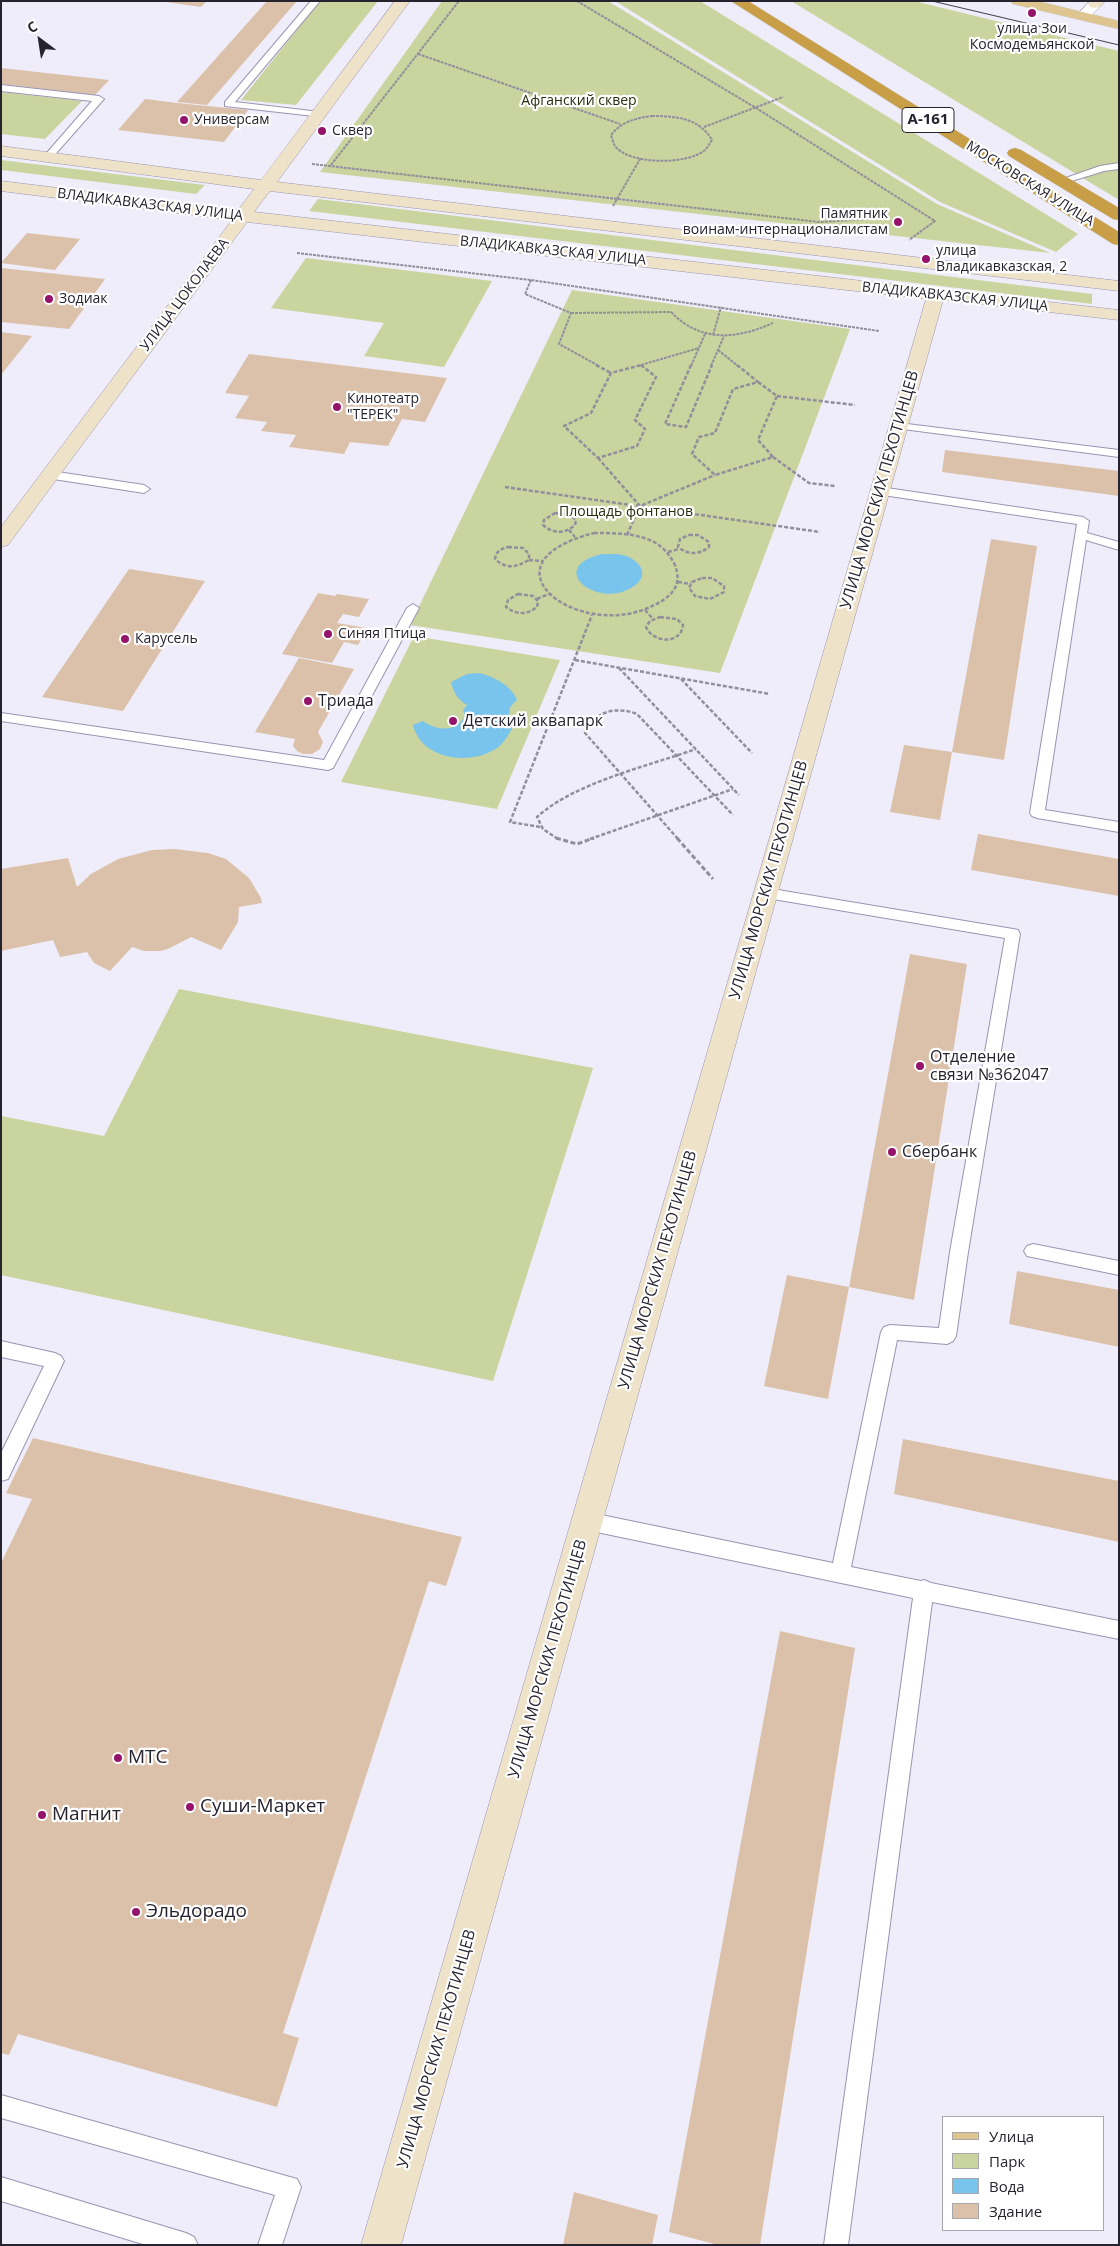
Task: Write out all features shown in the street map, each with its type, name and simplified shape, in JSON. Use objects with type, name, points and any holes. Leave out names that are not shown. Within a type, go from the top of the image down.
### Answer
[{"type":"highway","name":"МОСКОВСКАЯ УЛИЦА","points":[[738,1],[1119,240]]},
{"type":"highway","name":"МОСКОВСКАЯ УЛИЦА","points":[[1005,146],[1119,215]]},
{"type":"main road","points":[[1018,1],[1094,6],[1119,25]]},
{"type":"street","name":"УЛИЦА ЦОКОЛАЕВА","points":[[1,541],[243,216],[268,186],[403,1]]},
{"type":"street","name":"ВЛАДИКАВКАЗСКАЯ УЛИЦА","points":[[1,151],[268,186],[966,270],[1118,286]]},
{"type":"street","name":"ВЛАДИКАВКАЗСКАЯ УЛИЦА","points":[[1,186],[243,216],[1111,314],[1099,284]]},
{"type":"street","name":"УЛИЦА МОРСКИХ ПЕХОТИНЦЕВ","points":[[381,2245],[936,294]]},
{"type":"lane","points":[[316,1],[228,104],[320,115]]},
{"type":"lane","points":[[1,88],[99,99],[48,157]]},
{"type":"lane","points":[[1062,181],[1103,168],[1119,166]]},
{"type":"lane","points":[[898,426],[1119,454]]},
{"type":"lane","points":[[52,475],[144,489]]},
{"type":"lane","points":[[880,491],[1083,521],[1037,813],[1119,827]]},
{"type":"lane","points":[[1081,535],[1119,546]]},
{"type":"lane","points":[[1,717],[328,765],[413,608]]},
{"type":"lane","points":[[766,893],[1013,934],[959,1252],[947,1336],[890,1332],[840,1574]]},
{"type":"lane","points":[[1033,1251],[1119,1268]]},
{"type":"lane","points":[[1,1349],[55,1361],[1,1473]]},
{"type":"lane","points":[[587,1521],[1119,1630]]},
{"type":"lane","points":[[836,2245],[924,1589]]},
{"type":"lane","points":[[1,2106],[289,2187],[270,2245]]},
{"type":"lane","points":[[1,2189],[186,2245]]},
{"type":"path","points":[[331,166],[459,1]]},
{"type":"path","points":[[577,1],[756,108],[935,221],[907,241]]},
{"type":"path","points":[[418,54],[620,124]]},
{"type":"path","points":[[703,127],[782,97]]},
{"type":"path","points":[[670,116],[690,120],[703,127],[708,130],[712,140],[705,151],[687,159],[664,162],[640,159],[620,151],[612,143],[611,135],[620,124],[635,119],[670,116]]},
{"type":"path","points":[[610,211],[640,159]]},
{"type":"path","points":[[318,164],[819,222],[868,219]]},
{"type":"path","points":[[297,253],[531,280],[879,331]]},
{"type":"path","points":[[531,280],[525,294],[571,313],[670,312],[680,322],[705,334],[724,336],[748,333],[773,324]]},
{"type":"path","points":[[713,335],[721,307]]},
{"type":"path","points":[[571,313],[559,344],[611,374]]},
{"type":"path","points":[[705,334],[664,424],[686,428],[724,336]]},
{"type":"path","points":[[640,506],[598,458],[564,426],[591,413],[611,374],[699,348]]},
{"type":"path","points":[[718,350],[777,396],[855,405]]},
{"type":"path","points":[[598,458],[637,446],[645,429],[635,420],[656,377],[640,365]]},
{"type":"path","points":[[715,475],[692,454],[699,437],[715,433],[733,389],[758,382]]},
{"type":"path","points":[[777,396],[758,440],[773,457],[809,483],[835,486]]},
{"type":"path","points":[[627,535],[640,506],[715,475],[773,457]]},
{"type":"path","points":[[505,487],[820,532]]},
{"type":"path","points":[[565,513],[576,520],[575,525],[568,530],[551,531],[544,527],[543,522],[550,514],[565,513]]},
{"type":"path","points":[[568,530],[575,538]]},
{"type":"path","points":[[594,534],[627,535],[651,541],[668,552],[678,566],[678,582],[672,593],[663,602],[627,615],[592,615],[569,608],[554,600],[542,586],[539,572],[544,558],[559,545],[575,538],[594,534]]},
{"type":"path","points":[[668,552],[679,549],[686,553],[698,554],[707,550],[710,545],[703,537],[689,535],[680,539],[679,549]]},
{"type":"path","points":[[529,560],[527,551],[518,547],[502,548],[495,555],[494,559],[499,564],[508,567],[522,566],[529,560],[543,561]]},
{"type":"path","points":[[678,582],[691,584],[696,580],[709,578],[722,584],[724,589],[717,597],[705,599],[691,593],[689,588],[691,584]]},
{"type":"path","points":[[518,594],[527,594],[536,599],[537,607],[526,613],[513,612],[506,607],[509,598],[518,594]]},
{"type":"path","points":[[536,599],[549,594]]},
{"type":"path","points":[[645,610],[653,619]]},
{"type":"path","points":[[592,615],[510,822],[541,827],[559,840],[577,844],[659,817],[733,789]]},
{"type":"path","points":[[667,616],[677,619],[683,625],[683,632],[681,635],[670,639],[652,637],[647,632],[646,627],[653,619],[667,616]]},
{"type":"path","points":[[574,660],[770,694]]},
{"type":"path","points":[[619,668],[739,795]]},
{"type":"path","points":[[680,679],[752,753]]},
{"type":"path","points":[[713,879],[585,733],[587,724],[598,716],[613,710],[631,711],[638,714],[733,815]]},
{"type":"path","points":[[541,827],[537,816],[542,809],[563,797],[696,749]]},
{"type":"green space","points":[[320,1],[378,1],[296,105],[241,100]]},
{"type":"green space","name":"Афганский сквер","points":[[442,1],[608,1],[937,204],[1050,253],[320,172]]},
{"type":"green space","points":[[615,1],[700,1],[1078,234],[1056,252],[940,202]]},
{"type":"green space","points":[[791,1],[914,1],[1119,51],[1119,200]]},
{"type":"green space","points":[[1,92],[82,101],[45,139],[1,134]]},
{"type":"green space","points":[[1,160],[205,185],[196,194],[1,170]]},
{"type":"green space","points":[[318,199],[1092,294],[1092,304],[309,211]]},
{"type":"green space","points":[[306,258],[492,281],[444,367],[364,356],[384,323],[271,308]]},
{"type":"green space","name":"Площадь фонтанов","points":[[572,290],[850,329],[720,673],[410,625]]},
{"type":"green space","name":"Детский аквапарк","points":[[414,636],[560,660],[497,809],[341,782]]},
{"type":"green space","points":[[179,989],[593,1068],[493,1381],[1,1275],[1,1116],[104,1136]]},
{"type":"water","points":[[602,554],[616,554],[629,557],[642,570],[641,579],[633,587],[614,594],[601,593],[590,589],[581,583],[577,575],[578,567],[586,560]]},
{"type":"water","points":[[479,673],[501,682],[515,695],[517,700],[510,709],[513,726],[506,738],[497,748],[486,754],[474,757],[448,756],[426,746],[418,737],[413,725],[423,721],[434,727],[441,728],[457,725],[465,715],[463,710],[467,705],[456,695],[451,682],[467,674]]},
{"type":"building","points":[[159,1],[207,1],[201,7]]},
{"type":"building","points":[[267,1],[297,1],[207,105],[177,102]]},
{"type":"building","points":[[1,68],[109,80],[95,95],[1,84]]},
{"type":"building","name":"Универсам","points":[[145,99],[248,110],[224,142],[118,130]]},
{"type":"building","points":[[27,233],[80,239],[55,270],[1,263]]},
{"type":"building","points":[[1,268],[105,279],[69,329],[1,322]]},
{"type":"building","points":[[1,332],[32,336],[1,375]]},
{"type":"building","name":"Кинотеатр \"ТЕРЕК\"","points":[[249,354],[447,378],[425,422],[402,419],[388,446],[350,442],[344,454],[289,447],[296,435],[261,431],[267,422],[235,418],[249,396],[225,393]]},
{"type":"building","points":[[945,450],[1119,471],[1119,496],[942,472]]},
{"type":"building","points":[[991,539],[1037,546],[1004,760],[952,752]]},
{"type":"building","name":"Карусель","points":[[129,569],[205,581],[123,711],[42,697]]},
{"type":"building","points":[[318,593],[369,599],[359,617],[343,614],[337,623],[367,628],[358,645],[344,642],[332,663],[282,654]]},
{"type":"building","points":[[299,658],[354,669],[318,732],[323,742],[320,749],[312,754],[303,754],[297,751],[293,746],[295,739],[255,732]]},
{"type":"building","points":[[904,745],[952,752],[940,820],[890,812]]},
{"type":"building","points":[[978,834],[1119,859],[1119,896],[971,870]]},
{"type":"building","points":[[174,849],[208,853],[226,859],[249,878],[261,898],[262,903],[239,907],[238,922],[221,950],[191,937],[160,951],[144,951],[132,947],[110,971],[94,963],[87,952],[60,957],[53,940],[1,951],[1,869],[68,858],[77,887],[91,874],[118,859],[152,850]]},
{"type":"building","points":[[910,954],[967,964],[914,1300],[849,1287]]},
{"type":"building","points":[[1017,1271],[1119,1290],[1119,1347],[1009,1324]]},
{"type":"building","points":[[787,1275],[849,1287],[828,1399],[764,1386]]},
{"type":"building","points":[[33,1438],[462,1537],[446,1586],[429,1581],[283,2033],[299,2038],[277,2107],[18,2034],[9,2055],[1,2053],[1,1563],[32,1499],[6,1493]]},
{"type":"building","points":[[903,1439],[1119,1481],[1119,1542],[894,1494]]},
{"type":"building","points":[[780,1631],[855,1648],[760,2245],[718,2245],[669,2232]]},
{"type":"building","points":[[574,2192],[658,2215],[652,2245],[563,2245]]},
{"type":"tram line","points":[[932,1],[1119,45]]},
{"type":"place","name":"улица Зои Космодемьянской","points":[[1032,13]]},
{"type":"place","name":"Универсам","points":[[184,120]]},
{"type":"place","name":"Сквер","points":[[322,131]]},
{"type":"place","name":"Памятник воинам-интернационалистам","points":[[898,222]]},
{"type":"place","name":"улица Владикавказская, 2","points":[[926,259]]},
{"type":"place","name":"Зодиак","points":[[49,299]]},
{"type":"place","name":"Кинотеатр \"ТЕРЕК\"","points":[[337,407]]},
{"type":"place","name":"Синяя Птица","points":[[328,634]]},
{"type":"place","name":"Карусель","points":[[125,639]]},
{"type":"place","name":"Триада","points":[[308,701]]},
{"type":"place","name":"Детский аквапарк","points":[[453,721]]},
{"type":"place","name":"Отделение связи №362047","points":[[920,1066]]},
{"type":"place","name":"Сбербанк","points":[[892,1152]]},
{"type":"place","name":"МТС","points":[[118,1758]]},
{"type":"place","name":"Суши-Маркет","points":[[190,1807]]},
{"type":"place","name":"Магнит","points":[[42,1815]]},
{"type":"place","name":"Эльдорадо","points":[[136,1912]]}]
